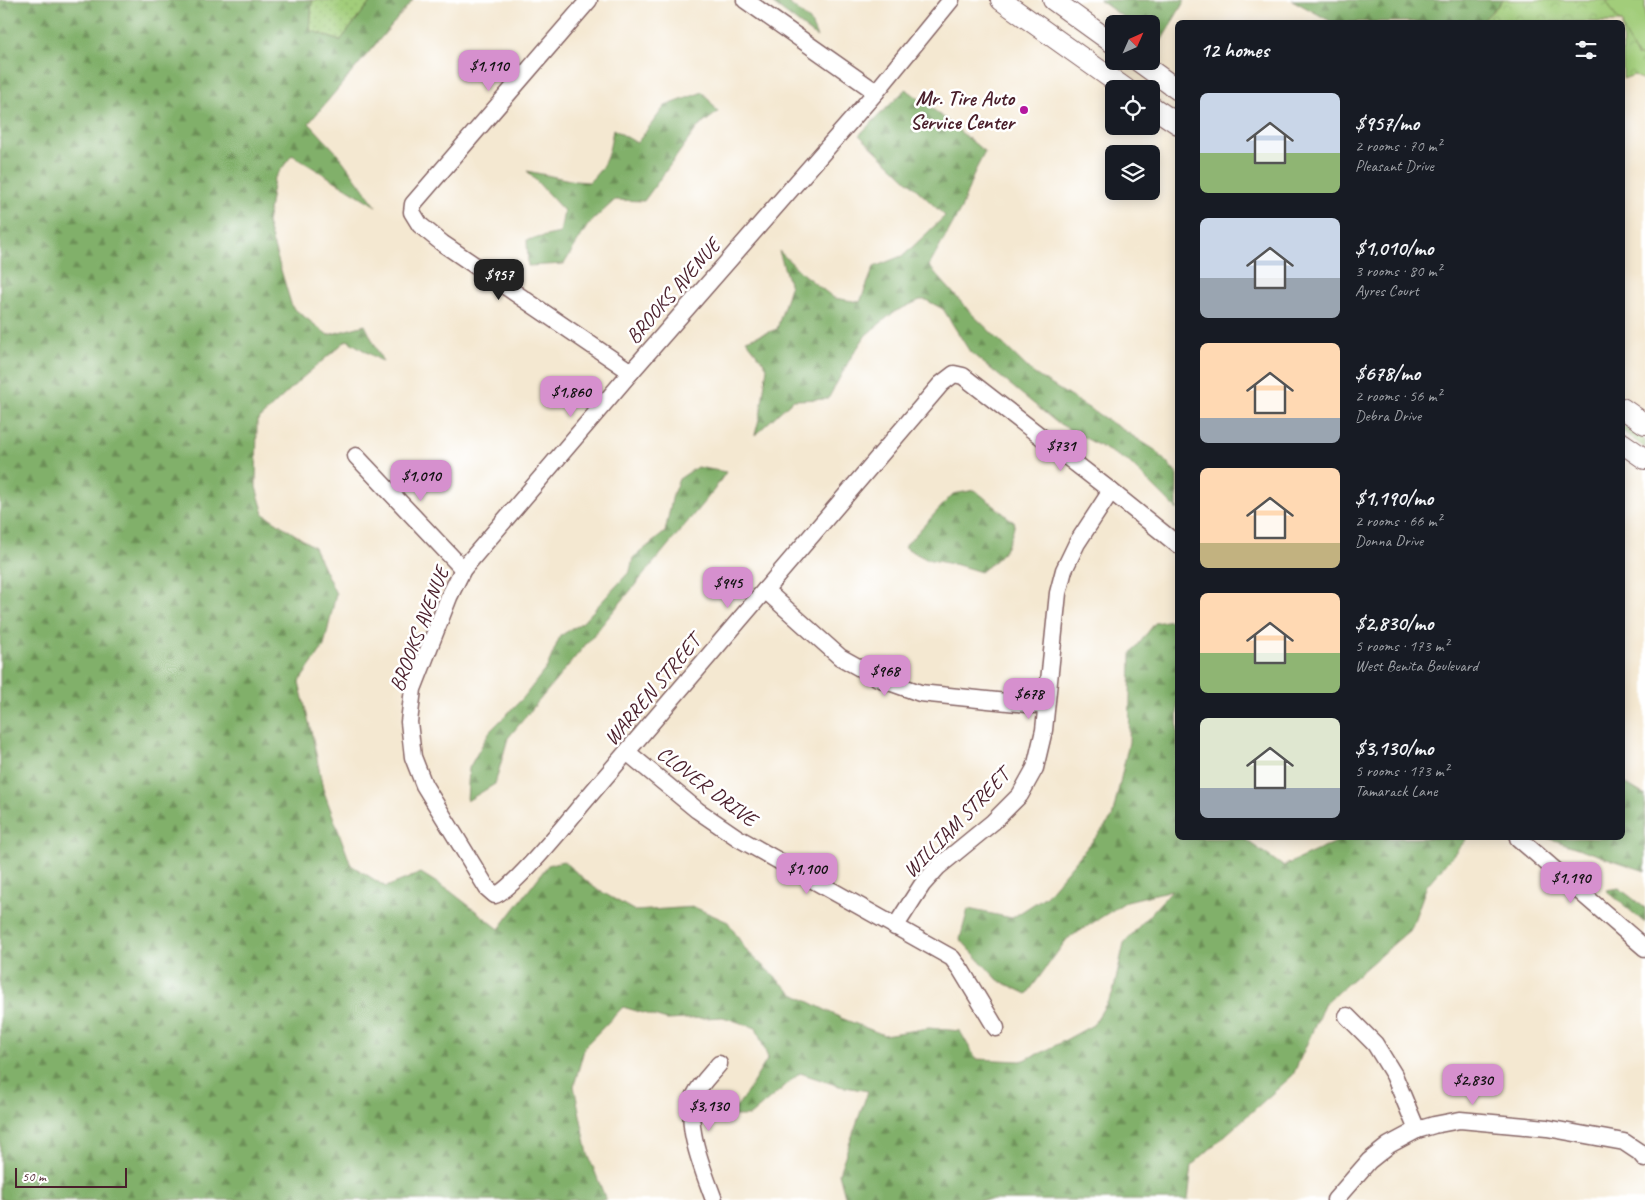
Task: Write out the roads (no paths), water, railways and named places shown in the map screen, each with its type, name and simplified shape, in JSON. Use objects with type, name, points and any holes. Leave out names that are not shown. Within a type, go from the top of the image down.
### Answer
[{"type":"main road","points":[[1001,0],[1113,80]]},
{"type":"main road","points":[[1053,0],[1105,38]]},
{"type":"main road","points":[[1150,70],[1175,88]]},
{"type":"main road","points":[[1160,112],[1175,122]]},
{"type":"main road","points":[[1625,410],[1645,424]]},
{"type":"main road","points":[[1625,445],[1645,459]]},
{"type":"street","points":[[589,0],[413,204],[412,212],[420,225],[442,243],[631,372]]},
{"type":"street","points":[[745,0],[876,92]]},
{"type":"street","name":"BROOKS AVENUE","points":[[490,890],[424,784],[413,757],[409,722],[414,689],[463,569],[631,372],[876,92],[950,0]]},
{"type":"street","name":"WARREN STREET","points":[[490,890],[495,895],[500,894],[513,884],[941,384],[954,374],[963,376],[1111,491]]},
{"type":"street","points":[[356,456],[463,569]]},
{"type":"street","points":[[1111,491],[1175,543]]},
{"type":"street","name":"WILLIAM STREET","points":[[895,927],[922,885],[938,867],[993,822],[1020,795],[1034,768],[1044,730],[1058,593],[1064,570],[1077,543],[1111,491]]},
{"type":"street","points":[[765,590],[840,657],[878,678],[920,693],[1046,706]]},
{"type":"street","name":"CLOVER DRIVE","points":[[627,752],[697,810],[738,838],[952,958],[996,1028]]},
{"type":"street","points":[[1520,840],[1645,948]]},
{"type":"street","points":[[1347,1016],[1375,1044],[1394,1075],[1417,1130]]},
{"type":"street","points":[[714,1200],[694,1140],[692,1110],[696,1094],[719,1064]]},
{"type":"street","points":[[1340,1198],[1369,1161],[1389,1145],[1417,1130],[1460,1120],[1547,1128],[1624,1142],[1643,1152]]},
{"type":"place","name":"Mr. Tire Auto Service Center","points":[[1024,110]]}]
